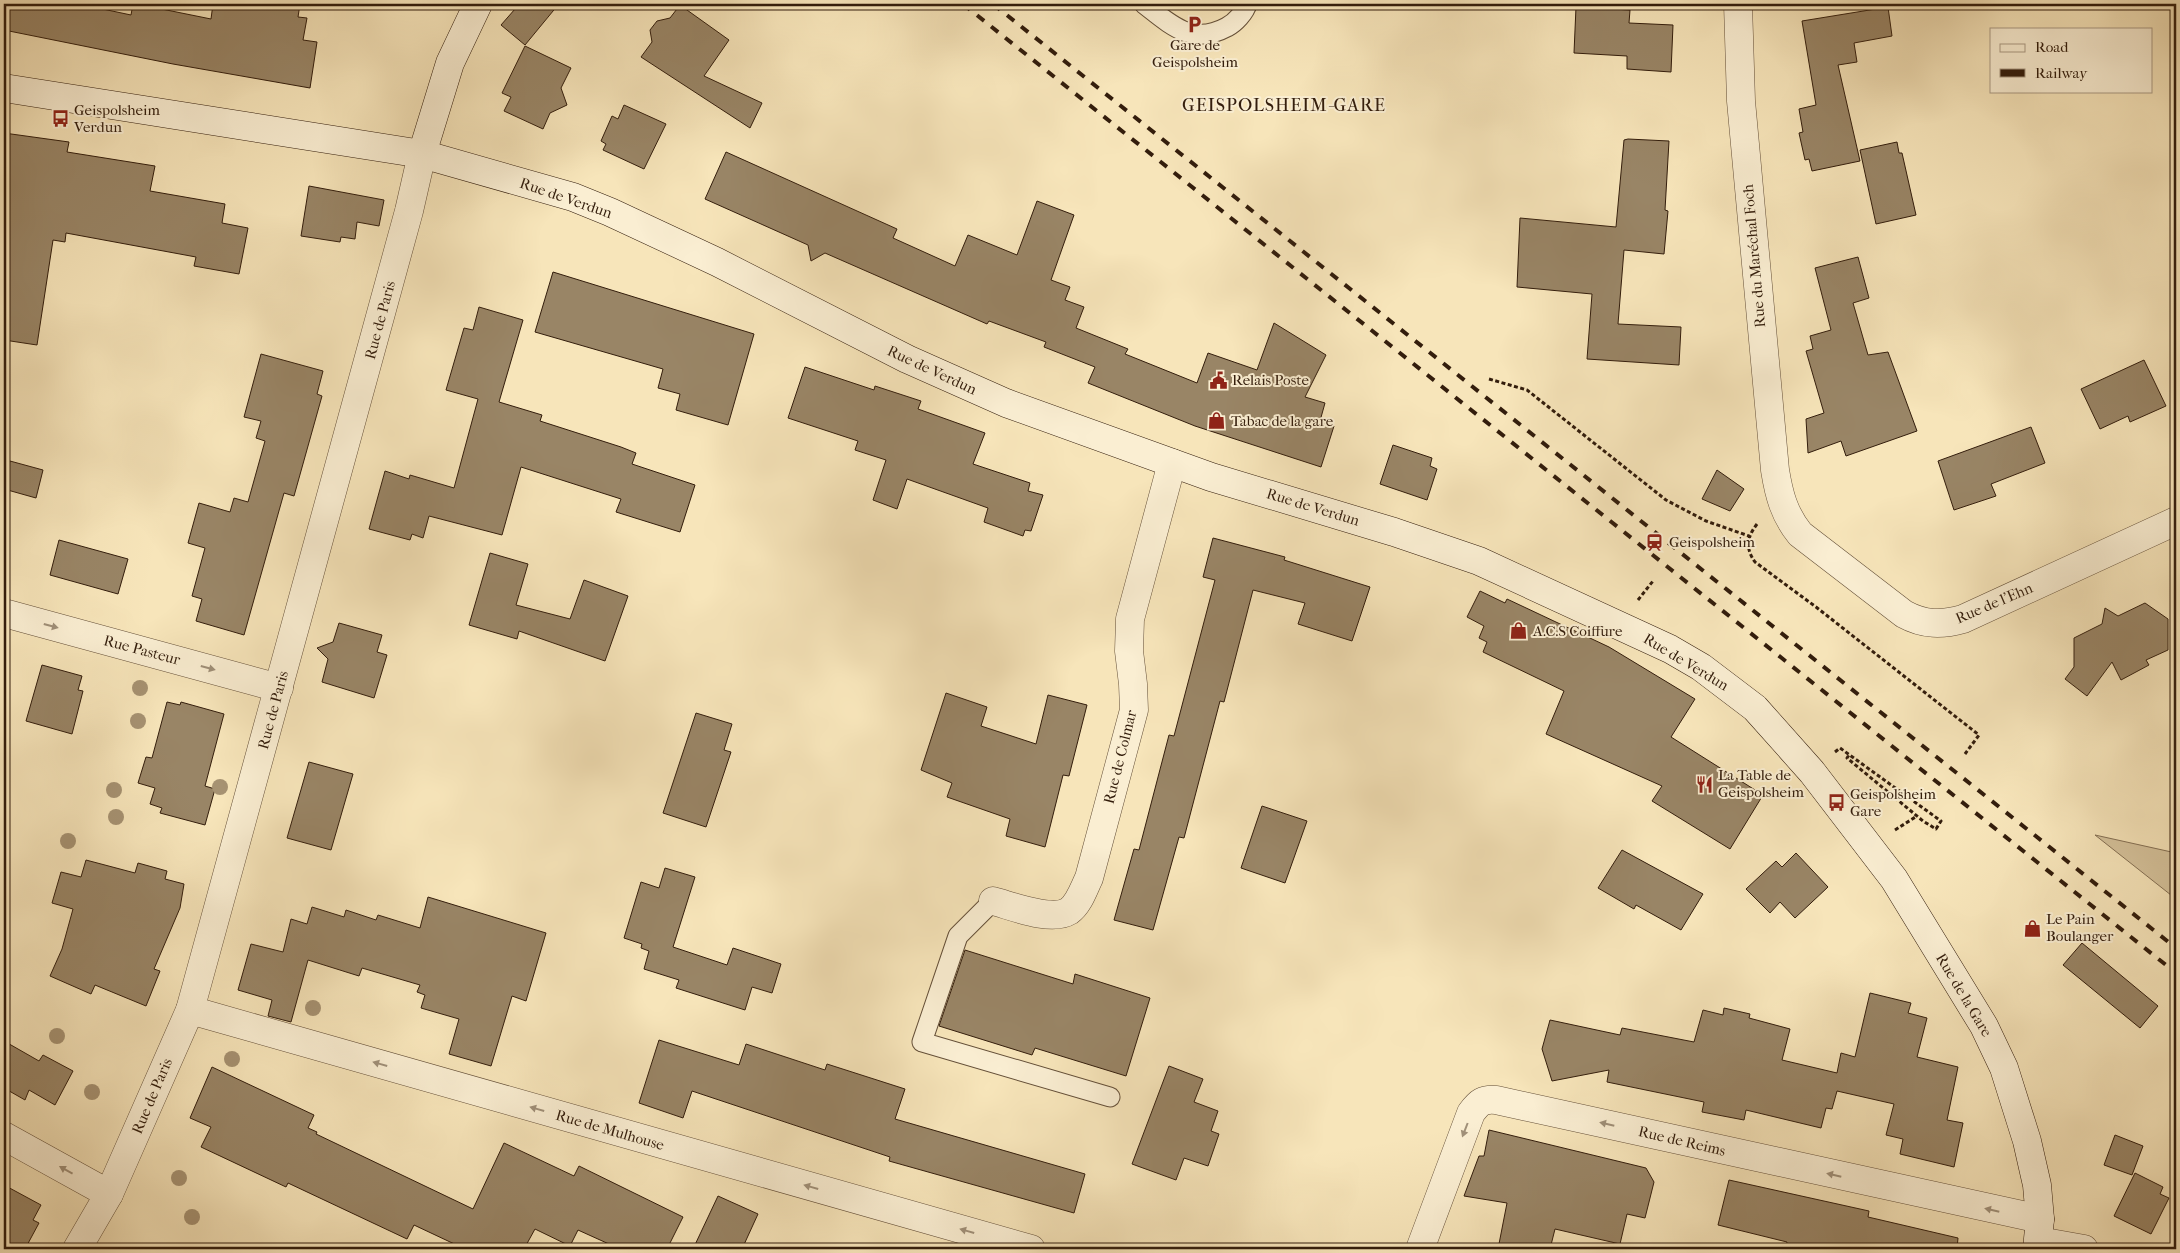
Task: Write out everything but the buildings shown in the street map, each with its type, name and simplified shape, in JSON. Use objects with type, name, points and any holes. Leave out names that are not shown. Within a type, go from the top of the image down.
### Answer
[{"type":"street","name":"Rue de Paris","points":[[77,1249],[109,1194],[190,1010],[409,211],[422,154],[450,62],[478,4]]},
{"type":"street","name":"Rue du Maréchal Foch","points":[[1738,4],[1741,100],[1750,217],[1774,470],[1783,507]]},
{"type":"street","name":"Rue de Verdun","points":[[4,88],[422,154],[547,189],[610,212],[718,262],[907,359],[1006,403],[1172,463],[1394,532],[1479,561],[1623,626],[1670,649],[1732,688],[1756,708],[1812,772]]},
{"type":"street","name":"Rue de Colmar","points":[[993,901],[1054,916],[1069,911],[1089,878],[1134,710],[1134,684],[1129,651],[1130,618],[1172,463]]},
{"type":"street","name":"Rue de l'Ehn","points":[[1783,507],[1790,521],[1800,534],[1904,614],[1916,621],[1930,624],[1963,620],[2176,521]]},
{"type":"street","name":"Rue Pasteur","points":[[4,613],[279,688]]},
{"type":"street","name":"Rue de la Gare","points":[[1812,772],[1894,879],[1996,1049],[2028,1141],[2037,1185],[2039,1236]]},
{"type":"street","name":"Rue de Mulhouse","points":[[190,1010],[1031,1249]]},
{"type":"street","name":"Rue de Reims","points":[[1420,1249],[1471,1113],[1478,1103],[1486,1099],[2039,1236]]},
{"type":"street","points":[[4,1136],[109,1194]]},
{"type":"street","points":[[2039,1236],[2084,1249]]},
{"type":"lane","points":[[1144,4],[1171,25],[1194,34],[1212,35],[1231,25],[1246,9],[1247,4]]},
{"type":"lane","points":[[993,901],[958,936],[922,1042],[1110,1098]]},
{"type":"path","points":[[1489,378],[1527,390],[1666,500],[1706,521],[1749,536]]},
{"type":"path","points":[[1783,507],[1763,517],[1749,536],[1749,554],[1763,570],[1816,606],[1979,735],[1965,754]]},
{"type":"path","points":[[1638,600],[1653,581]]},
{"type":"path","points":[[1848,755],[1923,808],[1941,822],[1936,829],[1923,821],[1847,758],[1848,755]]},
{"type":"shaded area","points":[[2095,835],[2176,853],[2176,899]]},
{"type":"railway","points":[[963,4],[2176,973]]},
{"type":"railway","points":[[993,4],[2176,948]]},
{"type":"place","name":"Gare de Geispolsheim","points":[[1195,24]]},
{"type":"place","name":"Geispolsheim Verdun","points":[[60,119]]},
{"type":"place","name":"Relais Poste","points":[[1218,380]]},
{"type":"place","name":"Tabac de la gare","points":[[1217,421]]},
{"type":"place","name":"Geispolsheim","points":[[1655,542]]},
{"type":"place","name":"A.C.S Coiffure","points":[[1519,631]]},
{"type":"place","name":"La Table de Geispolsheim","points":[[1704,784]]},
{"type":"place","name":"Geispolsheim Gare","points":[[1836,803]]},
{"type":"place","name":"Le Pain Boulanger","points":[[2032,928]]},
{"type":"district","name":"GEISPOLSHEIM-GARE","points":[[1284,105]]}]
